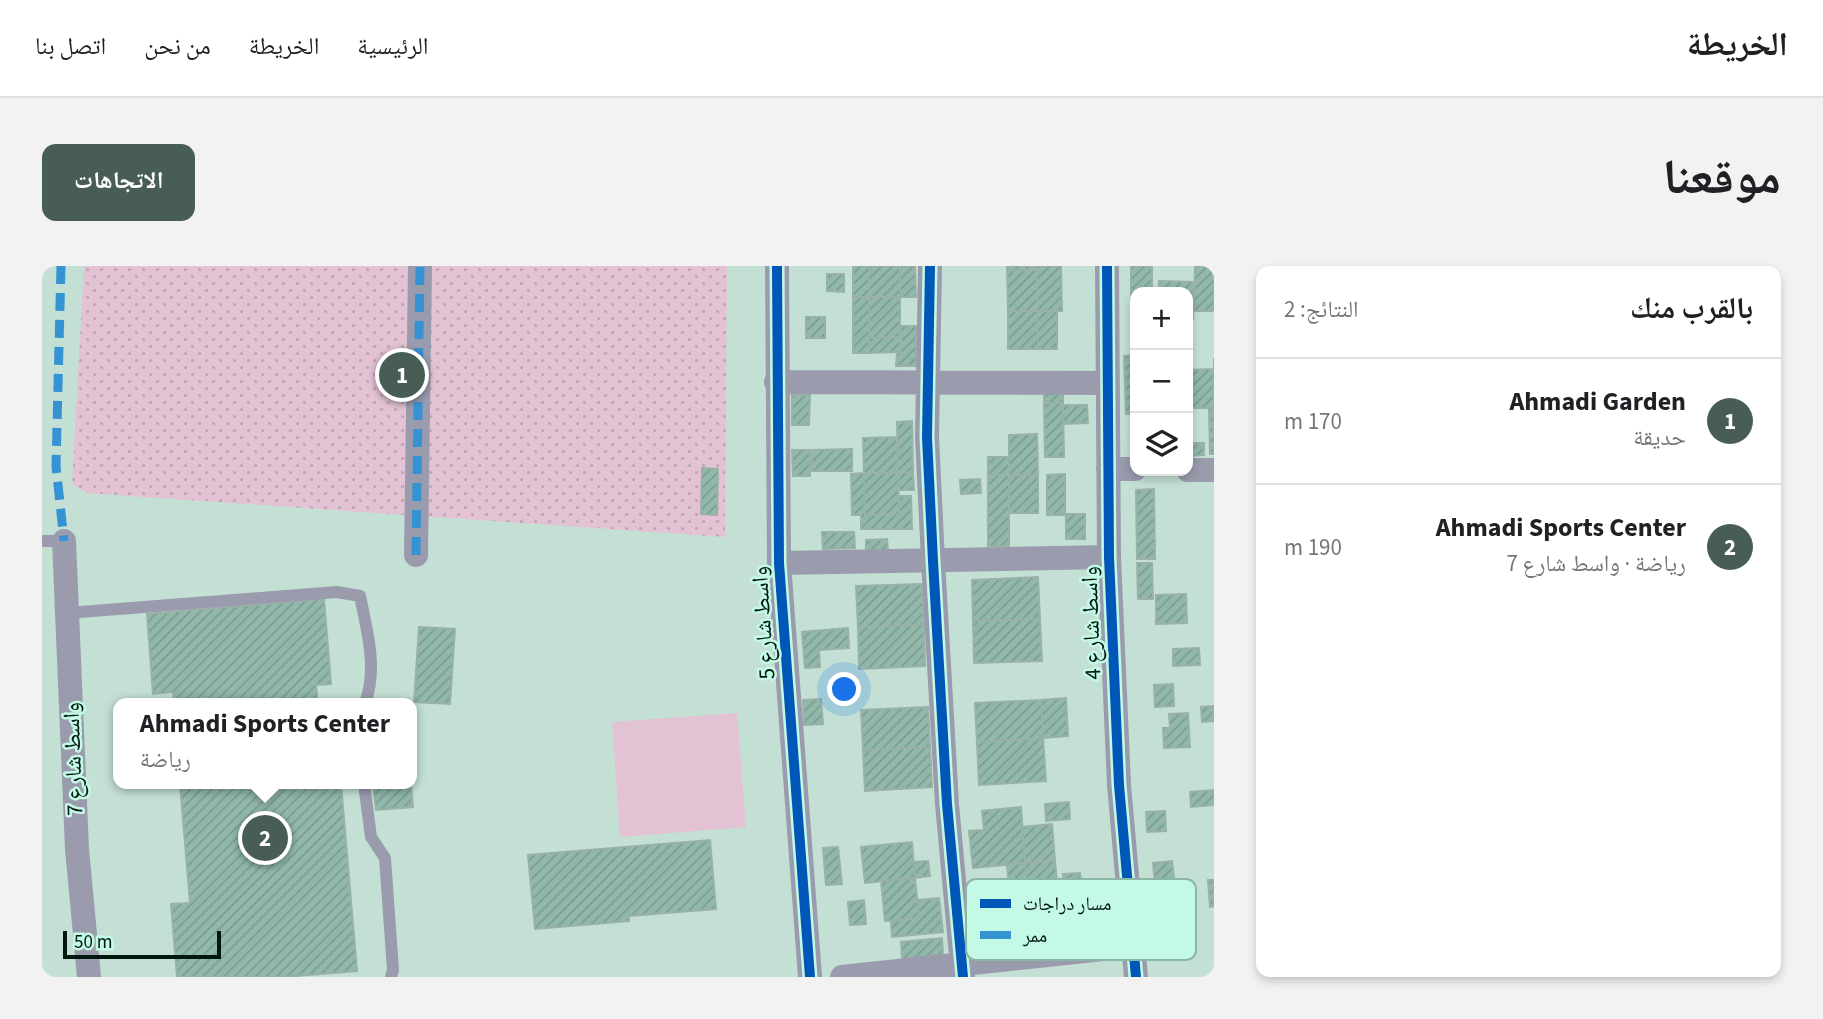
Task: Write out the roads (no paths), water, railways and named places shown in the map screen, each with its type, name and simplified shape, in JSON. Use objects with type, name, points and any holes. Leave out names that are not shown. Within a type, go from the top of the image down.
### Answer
[{"type":"street","points":[[416,555],[420,266]]},
{"type":"street","name":"واسط شارع 5","points":[[777,266],[779,563],[810,977]]},
{"type":"street","points":[[930,266],[928,381],[933,561],[947,804],[962,970]]},
{"type":"street","name":"واسط شارع 4","points":[[1107,266],[1109,557],[1126,879]]},
{"type":"street","points":[[776,382],[1107,383]]},
{"type":"street","points":[[1108,469],[1130,469]]},
{"type":"street","points":[[1193,470],[1214,470]]},
{"type":"street","name":"واسط شارع 7","points":[[53,541],[67,613],[77,838],[89,977]]},
{"type":"street","points":[[779,563],[1109,557]]},
{"type":"street","points":[[842,977],[962,970],[1032,960]]},
{"type":"lane","points":[[67,613],[337,592],[360,596],[371,651],[367,698]]},
{"type":"lane","points":[[365,789],[371,837],[385,858],[393,970],[391,977]]},
{"type":"place","name":"Ahmadi Garden","points":[[402,375]]},
{"type":"place","name":"Ahmadi Sports Center","points":[[265,838]]}]
